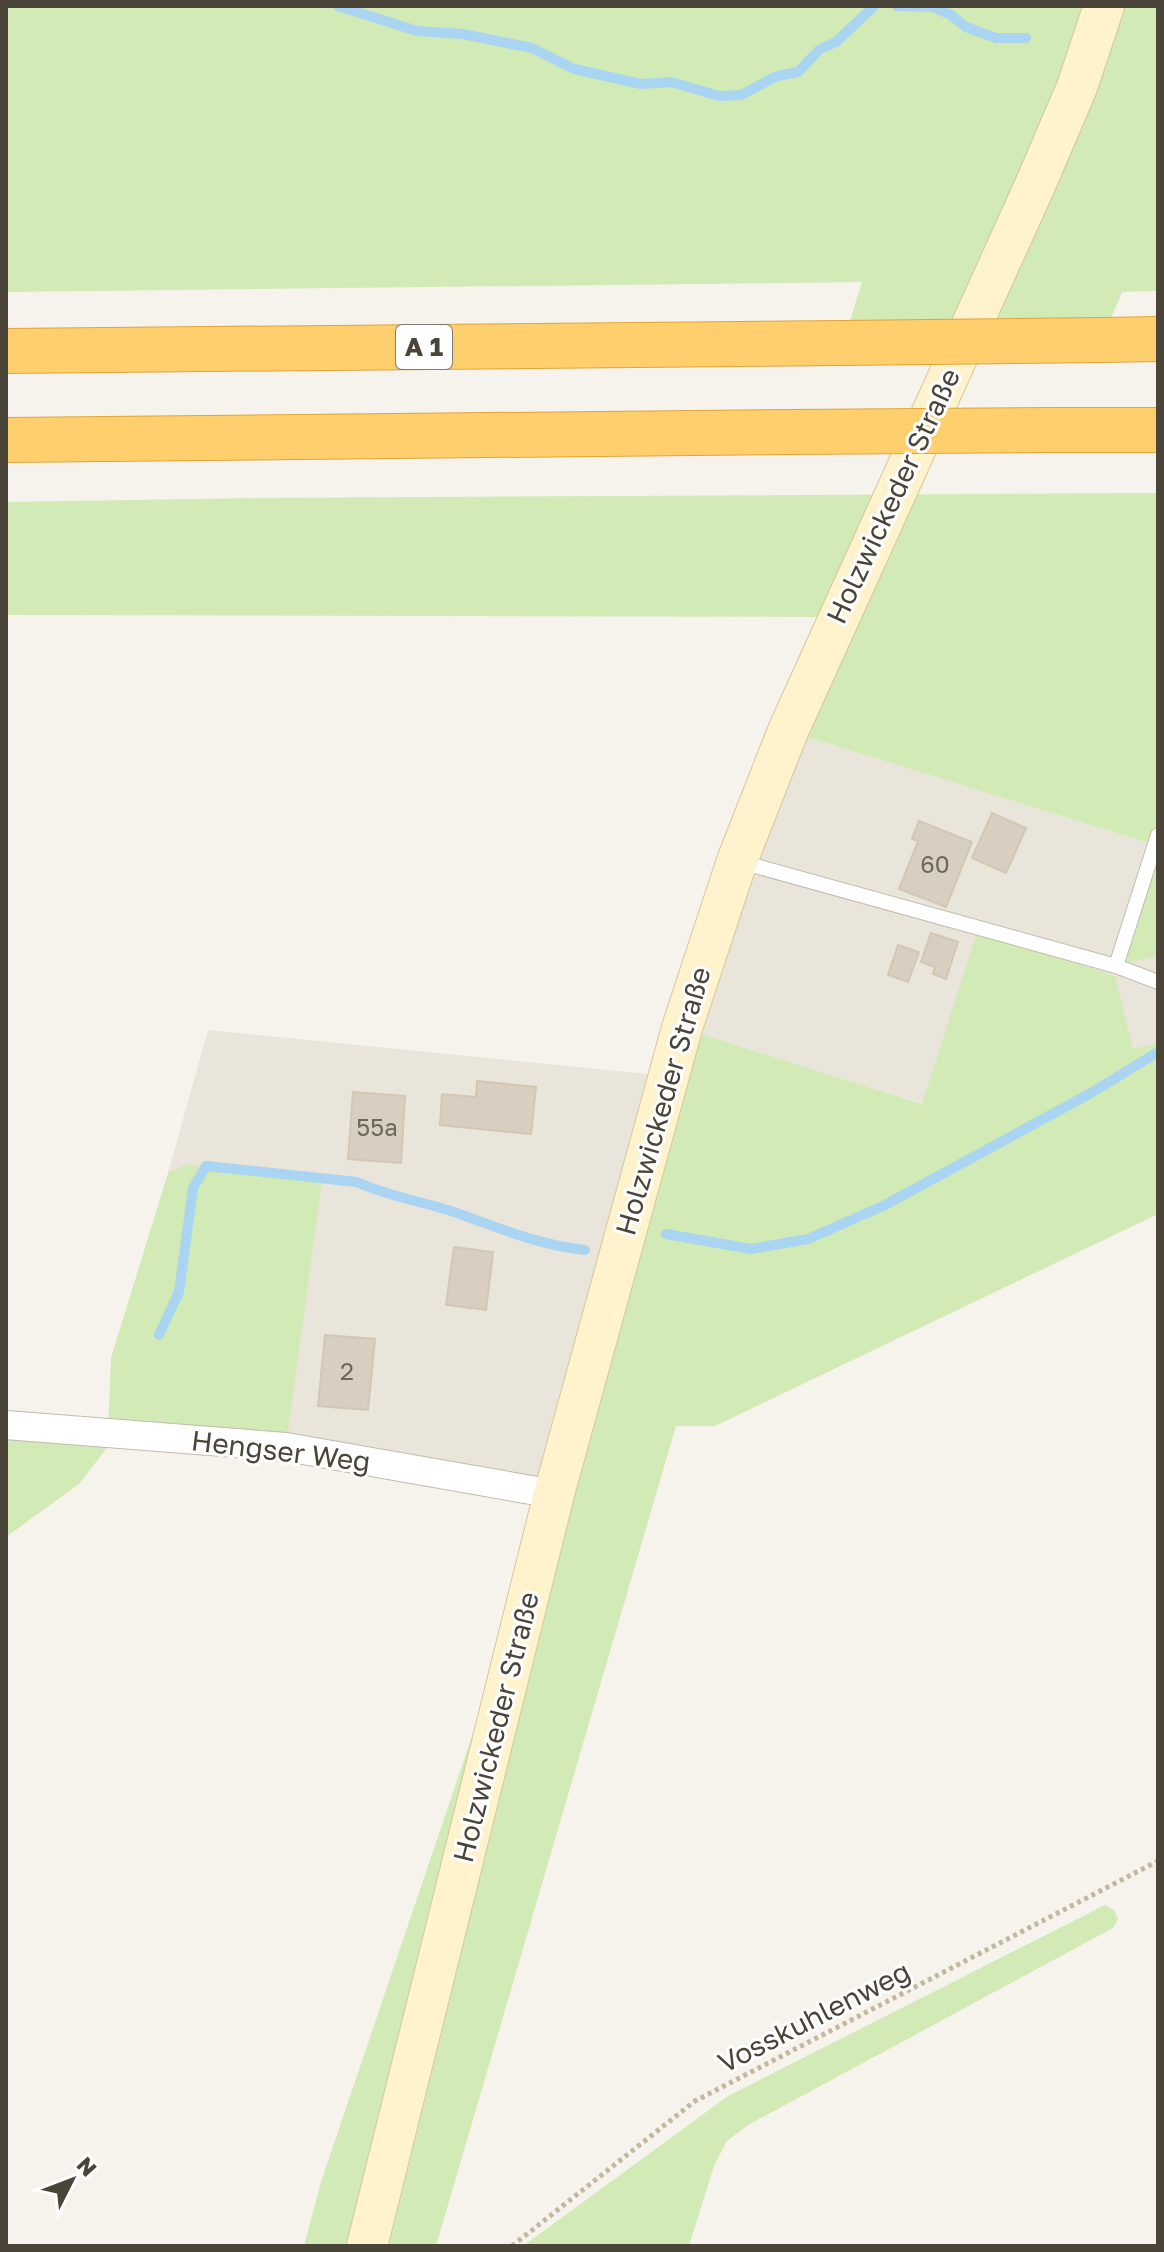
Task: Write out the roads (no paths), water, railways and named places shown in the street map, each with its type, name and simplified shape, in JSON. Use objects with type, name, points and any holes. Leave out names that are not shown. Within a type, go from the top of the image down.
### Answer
[{"type":"highway","name":"A 1","points":[[6,351],[1158,339]]},
{"type":"highway","points":[[6,440],[1158,430]]},
{"type":"street","name":"Holzwickeder Straße","points":[[367,2246],[554,1494],[667,1076],[737,861],[837,617],[1036,183],[1077,87],[1104,6]]},
{"type":"street","name":"Hengser Weg","points":[[6,1425],[286,1447],[554,1494]]},
{"type":"lane","points":[[1116,966],[1158,835]]},
{"type":"lane","points":[[737,861],[1116,966],[1158,982]]},
{"type":"waterway","points":[[338,6],[417,31],[463,34],[532,48],[574,69],[641,84],[671,82],[719,96],[741,95],[777,76],[798,72],[820,49],[836,42],[874,6]]},
{"type":"waterway","points":[[897,6],[933,7],[951,15],[966,27],[996,38],[1026,38]]},
{"type":"waterway","points":[[666,1234],[751,1249],[808,1239],[885,1205],[1091,1093],[1158,1052]]},
{"type":"waterway","points":[[159,1335],[179,1292],[193,1188],[206,1166],[357,1182],[524,1237],[585,1250]]}]
